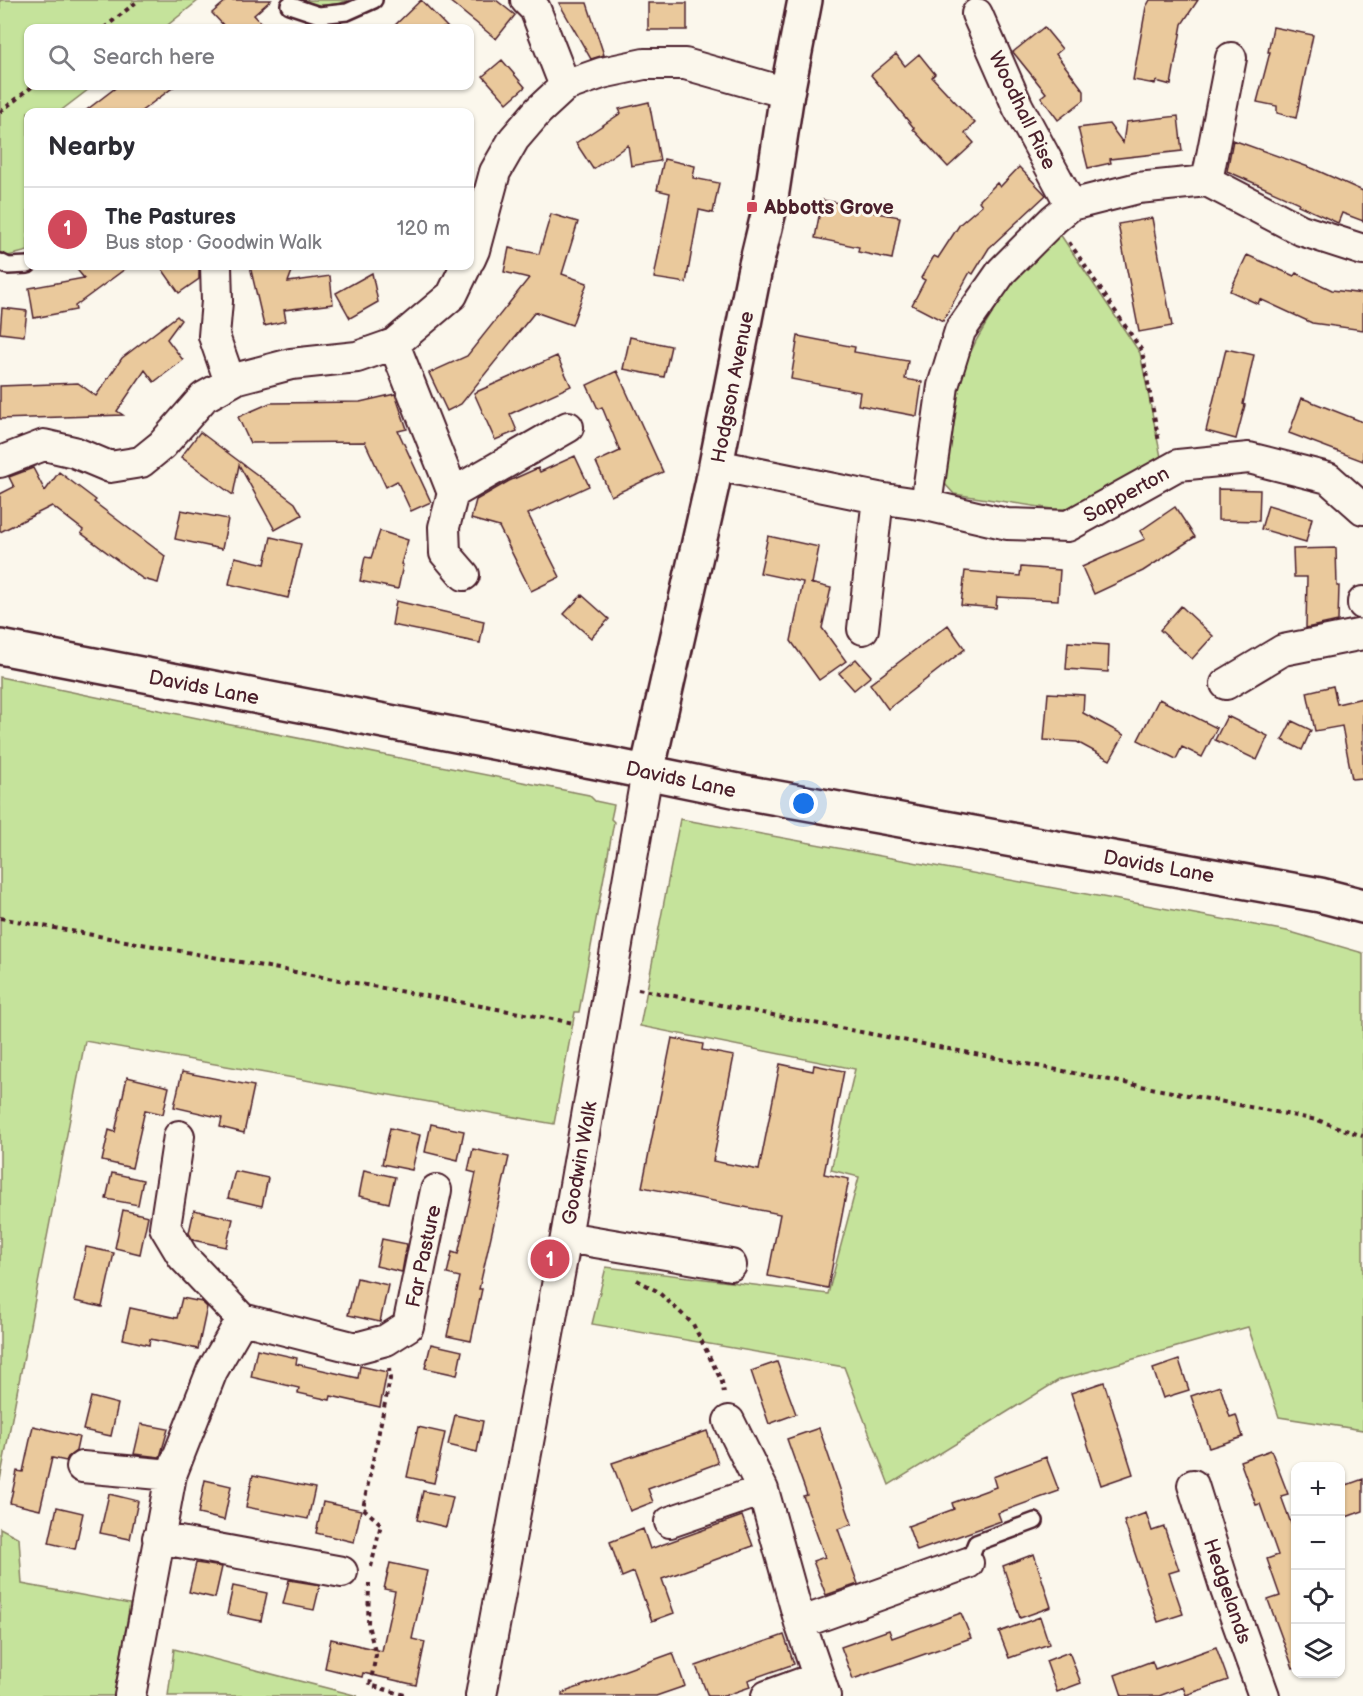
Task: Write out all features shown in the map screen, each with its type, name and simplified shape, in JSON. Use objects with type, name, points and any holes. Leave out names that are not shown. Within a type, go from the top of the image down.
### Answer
[{"type":"street","points":[[526,0],[535,9],[565,86]]},
{"type":"street","name":"Hodgson Avenue","points":[[648,772],[769,211],[787,93],[805,0]]},
{"type":"street","name":"Woodhall Rise","points":[[977,14],[1062,212]]},
{"type":"street","points":[[1207,182],[1231,58]]},
{"type":"street","points":[[474,250],[495,172],[514,139],[538,111],[565,86],[602,73],[644,64],[685,64],[787,93]]},
{"type":"street","points":[[926,505],[942,386],[960,331],[1002,271],[1062,212],[1138,188],[1207,182],[1301,230],[1363,250]]},
{"type":"street","points":[[216,270],[217,301],[214,336],[230,382]]},
{"type":"street","points":[[0,462],[44,445],[74,452],[110,467],[141,462],[162,445],[204,397],[238,378],[291,364],[357,357],[394,344],[452,295],[464,270]]},
{"type":"street","points":[[394,344],[453,493],[444,526],[446,553],[464,575]]},
{"type":"street","points":[[453,493],[568,427]]},
{"type":"street","name":"Sapperton","points":[[716,465],[878,498],[926,505],[1007,524],[1068,526],[1178,465],[1249,458],[1328,478],[1363,509]]},
{"type":"street","points":[[863,629],[878,498]]},
{"type":"street","points":[[1226,684],[1283,650],[1363,634]]},
{"type":"street","name":"Davids Lane","points":[[0,647],[738,791],[1320,895],[1363,906]]},
{"type":"street","name":"Goodwin Walk","points":[[481,1696],[566,1237],[648,772]]},
{"type":"street","points":[[130,1696],[171,1475],[212,1371],[242,1319],[183,1257],[165,1227],[179,1136]]},
{"type":"street","name":"Far Pasture","points":[[242,1319],[356,1348],[386,1340],[408,1326],[436,1190]]},
{"type":"street","points":[[566,1237],[731,1265]]},
{"type":"street","points":[[729,1421],[763,1490],[800,1623],[822,1687],[767,1696]]},
{"type":"street","points":[[82,1467],[171,1475]]},
{"type":"street","name":"Hedgelands","points":[[1193,1485],[1226,1590],[1264,1696]]},
{"type":"street","points":[[670,1522],[763,1490]]},
{"type":"street","points":[[158,1538],[342,1572]]},
{"type":"street","points":[[800,1623],[968,1563]]},
{"type":"lane","points":[[289,5],[319,15],[347,12],[374,0]]},
{"type":"lane","points":[[0,262],[8,266],[24,265]]},
{"type":"lane","points":[[968,1563],[976,1543],[1035,1521]]},
{"type":"path","points":[[109,24],[139,0]]},
{"type":"path","points":[[0,112],[28,90]]},
{"type":"path","points":[[1062,212],[1142,351],[1165,472]]},
{"type":"path","points":[[0,918],[577,1024]]},
{"type":"path","points":[[611,984],[1317,1120],[1363,1136]]},
{"type":"path","points":[[628,1275],[657,1291],[693,1324],[722,1382],[729,1421]]},
{"type":"path","points":[[386,1340],[390,1379],[363,1508],[381,1524],[370,1575],[368,1625],[376,1655],[370,1685],[408,1696]]},
{"type":"green space","points":[[0,0],[199,0],[169,24],[24,24],[24,90],[88,90],[64,108],[24,108],[24,252],[0,258]]},
{"type":"green space","points":[[298,0],[348,0],[323,5]]},
{"type":"green space","points":[[1058,231],[1140,353],[1161,457],[1073,509],[1053,509],[954,494],[945,484],[942,475],[948,428],[963,368],[977,339],[1012,280]]},
{"type":"green space","points":[[0,677],[589,795],[595,801],[614,805],[611,819],[614,822],[579,1012],[575,1012],[554,1124],[85,1041],[0,1480]]},
{"type":"green space","points":[[680,819],[1287,931],[1363,953],[1363,1430],[1279,1417],[1248,1327],[1059,1380],[889,1485],[844,1367],[592,1324],[606,1267],[828,1294],[859,1177],[831,1170],[855,1069],[640,1026]]},
{"type":"green space","points":[[0,1528],[19,1538],[22,1584],[130,1604],[114,1696],[0,1696]]},
{"type":"green space","points":[[174,1649],[358,1696],[168,1696]]},
{"type":"building","points":[[227,0],[271,0],[254,15],[262,24],[222,24],[212,13]]},
{"type":"building","points":[[421,0],[444,24],[396,24]]},
{"type":"building","points":[[448,0],[496,0],[515,15],[496,39]]},
{"type":"building","points":[[1150,0],[1198,0],[1182,24],[1171,85],[1156,81],[1155,84],[1133,80],[1146,7]]},
{"type":"building","points":[[559,3],[587,3],[604,55],[591,59]]},
{"type":"building","points":[[648,3],[687,3],[687,30],[648,30]]},
{"type":"building","points":[[1044,27],[1062,49],[1056,54],[1084,91],[1084,100],[1058,120],[1041,97],[1046,93],[1013,52]]},
{"type":"building","points":[[1273,27],[1313,35],[1296,118],[1277,113],[1277,106],[1257,102],[1270,52],[1268,52]]},
{"type":"building","points":[[896,54],[905,66],[919,54],[935,74],[932,77],[975,123],[965,133],[974,143],[948,167],[913,129],[871,75]]},
{"type":"building","points":[[502,60],[525,87],[507,103],[483,76]]},
{"type":"building","points":[[113,90],[170,90],[145,108],[89,108]]},
{"type":"building","points":[[649,102],[660,161],[631,166],[628,145],[593,169],[576,143],[621,113],[619,109]]},
{"type":"building","points":[[1178,116],[1182,151],[1110,159],[1111,163],[1088,168],[1078,128],[1109,124],[1123,143],[1126,122]]},
{"type":"building","points":[[1233,140],[1314,169],[1363,191],[1363,221],[1342,213],[1338,223],[1227,171]]},
{"type":"building","points":[[664,159],[695,166],[693,178],[719,183],[713,213],[699,210],[686,283],[654,278],[670,193],[657,190]]},
{"type":"building","points":[[1019,167],[1046,195],[989,248],[973,274],[970,272],[943,321],[912,305],[925,280],[921,278],[934,256],[938,258],[960,224],[982,205],[979,201],[997,183],[1000,187]]},
{"type":"building","points":[[822,200],[850,205],[850,208],[900,217],[892,259],[858,252],[859,247],[815,238]]},
{"type":"building","points":[[551,214],[578,222],[562,274],[587,283],[572,325],[535,312],[461,404],[447,411],[429,373],[467,356],[529,278],[504,272],[509,248],[539,254]]},
{"type":"building","points":[[1152,218],[1172,326],[1139,332],[1118,224]]},
{"type":"building","points":[[1247,255],[1294,276],[1296,273],[1332,290],[1363,294],[1363,330],[1312,323],[1260,299],[1258,304],[1230,291]]},
{"type":"building","points":[[77,270],[124,270],[75,306],[76,310],[34,318],[29,288],[84,278]]},
{"type":"building","points":[[163,270],[199,270],[199,279],[179,293]]},
{"type":"building","points":[[251,270],[292,270],[288,282],[330,276],[333,304],[284,310],[286,321],[264,326]]},
{"type":"building","points":[[372,273],[378,302],[350,318],[336,293]]},
{"type":"building","points":[[2,308],[27,311],[24,336],[0,333]]},
{"type":"building","points":[[177,316],[181,320],[167,339],[183,360],[154,382],[145,370],[117,411],[123,415],[0,419],[0,386],[78,383],[96,396],[122,358]]},
{"type":"building","points":[[798,336],[855,347],[854,352],[908,361],[905,379],[922,382],[917,416],[858,405],[860,392],[791,379]]},
{"type":"building","points":[[630,337],[671,346],[664,377],[623,369]]},
{"type":"building","points":[[1226,349],[1254,355],[1236,439],[1206,431]]},
{"type":"building","points":[[557,356],[571,386],[510,414],[517,431],[495,440],[474,393]]},
{"type":"building","points":[[617,371],[663,472],[611,496],[596,462],[620,451],[602,407],[598,409],[587,385]]},
{"type":"building","points":[[395,394],[407,429],[398,431],[431,502],[411,511],[397,481],[386,487],[365,442],[250,443],[238,417],[270,403],[360,402]]},
{"type":"building","points":[[1302,398],[1363,422],[1363,461],[1289,433]]},
{"type":"building","points":[[200,432],[295,503],[302,515],[275,530],[239,465],[233,495],[181,457]]},
{"type":"building","points":[[575,456],[589,486],[528,514],[560,577],[531,591],[499,527],[471,519],[476,500],[538,468],[540,472]]},
{"type":"building","points":[[33,468],[45,491],[59,472],[165,556],[158,583],[143,579],[81,533],[83,530],[52,506],[0,532],[0,494],[14,487],[9,477]]},
{"type":"building","points":[[1218,489],[1260,490],[1259,521],[1218,520]]},
{"type":"building","points":[[1268,505],[1312,518],[1306,542],[1261,529]]},
{"type":"building","points":[[1175,507],[1195,537],[1143,571],[1094,594],[1082,567],[1145,539],[1140,531]]},
{"type":"building","points":[[181,510],[228,519],[222,549],[175,539]]},
{"type":"building","points":[[380,531],[408,540],[401,564],[403,565],[398,589],[360,581],[365,557],[371,558]]},
{"type":"building","points":[[768,536],[819,547],[812,583],[831,588],[822,628],[846,661],[819,680],[791,641],[803,582],[760,573]]},
{"type":"building","points":[[271,537],[301,544],[288,598],[229,584],[235,557],[265,564]]},
{"type":"building","points":[[1336,548],[1337,586],[1339,586],[1338,621],[1306,628],[1307,577],[1294,577],[1293,549]]},
{"type":"building","points":[[1021,567],[1060,570],[1058,600],[997,597],[996,608],[961,605],[965,571],[1020,576]]},
{"type":"building","points":[[582,595],[609,619],[591,638],[564,614]]},
{"type":"building","points":[[396,601],[484,621],[480,643],[392,625]]},
{"type":"building","points":[[1181,606],[1213,636],[1192,659],[1160,630]]},
{"type":"building","points":[[948,625],[965,649],[888,709],[870,684]]},
{"type":"building","points":[[1068,642],[1109,645],[1108,672],[1066,669]]},
{"type":"building","points":[[856,659],[871,676],[854,690],[839,673]]},
{"type":"building","points":[[1333,686],[1337,704],[1363,698],[1363,778],[1352,779],[1342,726],[1315,731],[1307,692]]},
{"type":"building","points":[[1048,693],[1084,695],[1083,713],[1124,735],[1110,760],[1077,742],[1044,740]]},
{"type":"building","points":[[1159,699],[1217,728],[1202,757],[1182,747],[1176,759],[1138,740]]},
{"type":"building","points":[[1227,716],[1268,736],[1257,760],[1215,740]]},
{"type":"building","points":[[1292,721],[1311,730],[1302,750],[1282,740]]},
{"type":"building","points":[[672,1038],[703,1044],[702,1050],[734,1056],[713,1161],[759,1170],[780,1064],[813,1071],[814,1065],[844,1071],[824,1174],[849,1179],[828,1288],[768,1276],[780,1214],[642,1187]]},
{"type":"building","points":[[182,1072],[254,1086],[244,1133],[220,1127],[222,1118],[174,1107]]},
{"type":"building","points":[[127,1077],[169,1087],[163,1114],[145,1110],[132,1168],[102,1161],[109,1130],[115,1132]]},
{"type":"building","points":[[431,1124],[464,1131],[458,1160],[425,1152]]},
{"type":"building","points":[[390,1128],[420,1135],[412,1170],[382,1164]]},
{"type":"building","points":[[473,1149],[509,1157],[479,1289],[482,1289],[471,1341],[447,1336],[460,1277],[447,1274],[452,1252],[458,1254],[476,1173],[468,1171]]},
{"type":"building","points":[[364,1170],[395,1177],[389,1203],[359,1196]]},
{"type":"building","points":[[235,1171],[268,1178],[262,1206],[228,1198]]},
{"type":"building","points":[[112,1173],[143,1180],[138,1205],[106,1199]]},
{"type":"building","points":[[123,1210],[148,1216],[140,1254],[115,1248]]},
{"type":"building","points":[[194,1210],[233,1219],[226,1247],[193,1240],[189,1233]]},
{"type":"building","points":[[382,1239],[407,1244],[402,1272],[376,1266]]},
{"type":"building","points":[[86,1247],[114,1253],[102,1307],[74,1301]]},
{"type":"building","points":[[357,1278],[388,1285],[380,1322],[348,1315]]},
{"type":"building","points":[[182,1298],[202,1302],[207,1307],[198,1349],[150,1339],[149,1345],[123,1339],[130,1308],[177,1318]]},
{"type":"building","points":[[431,1344],[462,1351],[457,1375],[425,1368]]},
{"type":"building","points":[[257,1349],[297,1358],[296,1364],[358,1378],[360,1366],[387,1372],[380,1407],[331,1396],[330,1400],[298,1393],[299,1388],[251,1377]]},
{"type":"building","points":[[1179,1360],[1189,1390],[1163,1398],[1153,1369]]},
{"type":"building","points":[[777,1362],[796,1414],[769,1424],[751,1371]]},
{"type":"building","points":[[1104,1382],[1133,1474],[1101,1485],[1071,1393]]},
{"type":"building","points":[[1220,1386],[1230,1417],[1236,1415],[1243,1437],[1209,1448],[1191,1396]]},
{"type":"building","points":[[91,1397],[118,1404],[111,1436],[83,1430]]},
{"type":"building","points":[[455,1415],[483,1421],[477,1452],[448,1445]]},
{"type":"building","points":[[141,1424],[168,1429],[160,1457],[134,1454]]},
{"type":"building","points":[[33,1426],[79,1437],[76,1451],[66,1461],[52,1458],[40,1510],[10,1503],[17,1471],[23,1472]]},
{"type":"building","points":[[418,1427],[445,1433],[434,1483],[407,1477]]},
{"type":"building","points":[[819,1428],[852,1524],[838,1529],[858,1584],[826,1595],[813,1561],[825,1557],[803,1496],[807,1495],[787,1439]]},
{"type":"building","points":[[707,1431],[718,1463],[648,1489],[653,1502],[630,1511],[612,1463]]},
{"type":"building","points":[[1271,1450],[1288,1494],[1281,1496],[1291,1523],[1291,1663],[1268,1600],[1280,1596],[1267,1559],[1278,1555],[1260,1504],[1256,1505],[1240,1461]]},
{"type":"building","points":[[1046,1457],[1059,1491],[998,1513],[1001,1521],[917,1551],[908,1526],[954,1509],[952,1503],[996,1487],[993,1477]]},
{"type":"building","points":[[253,1475],[315,1488],[308,1519],[246,1507]]},
{"type":"building","points":[[1363,1479],[1363,1511],[1346,1517],[1345,1514],[1345,1486]]},
{"type":"building","points":[[205,1480],[231,1486],[224,1520],[198,1514]]},
{"type":"building","points":[[423,1491],[453,1497],[446,1527],[417,1520]]},
{"type":"building","points":[[109,1494],[138,1501],[130,1539],[100,1533]]},
{"type":"building","points":[[323,1502],[361,1510],[354,1542],[316,1533]]},
{"type":"building","points":[[57,1507],[83,1513],[75,1549],[49,1543]]},
{"type":"building","points":[[1146,1513],[1152,1531],[1164,1527],[1179,1570],[1169,1573],[1183,1614],[1158,1622],[1124,1521]]},
{"type":"building","points":[[742,1516],[753,1546],[662,1579],[674,1613],[652,1621],[634,1572],[622,1577],[610,1542],[643,1529],[650,1549]]},
{"type":"building","points":[[1034,1554],[1051,1607],[1020,1618],[1003,1566]]},
{"type":"building","points":[[196,1563],[222,1567],[215,1598],[189,1592]]},
{"type":"building","points":[[390,1563],[427,1571],[412,1639],[425,1642],[416,1685],[363,1673],[362,1677],[325,1668],[331,1639],[382,1651],[395,1591],[384,1589]]},
{"type":"building","points":[[289,1580],[320,1585],[314,1610],[283,1604]]},
{"type":"building","points":[[233,1586],[267,1593],[261,1621],[227,1614]]},
{"type":"building","points":[[961,1613],[971,1638],[853,1679],[841,1647],[889,1630],[892,1638]]},
{"type":"building","points":[[1040,1617],[1049,1644],[1009,1658],[999,1632]]},
{"type":"building","points":[[784,1635],[794,1664],[748,1680],[750,1687],[724,1696],[708,1696],[696,1666]]},
{"type":"building","points":[[1216,1647],[1228,1680],[1186,1695],[1183,1687],[1159,1696],[1122,1696],[1115,1675],[1152,1661],[1155,1669]]},
{"type":"building","points":[[1069,1652],[1081,1683],[1057,1692],[1046,1661]]},
{"type":"building","points":[[673,1653],[685,1686],[656,1696],[562,1696],[562,1693]]},
{"type":"place","name":"Abbotts Grove","points":[[752,207]]},
{"type":"place","name":"The Pastures","points":[[550,1259]]}]
